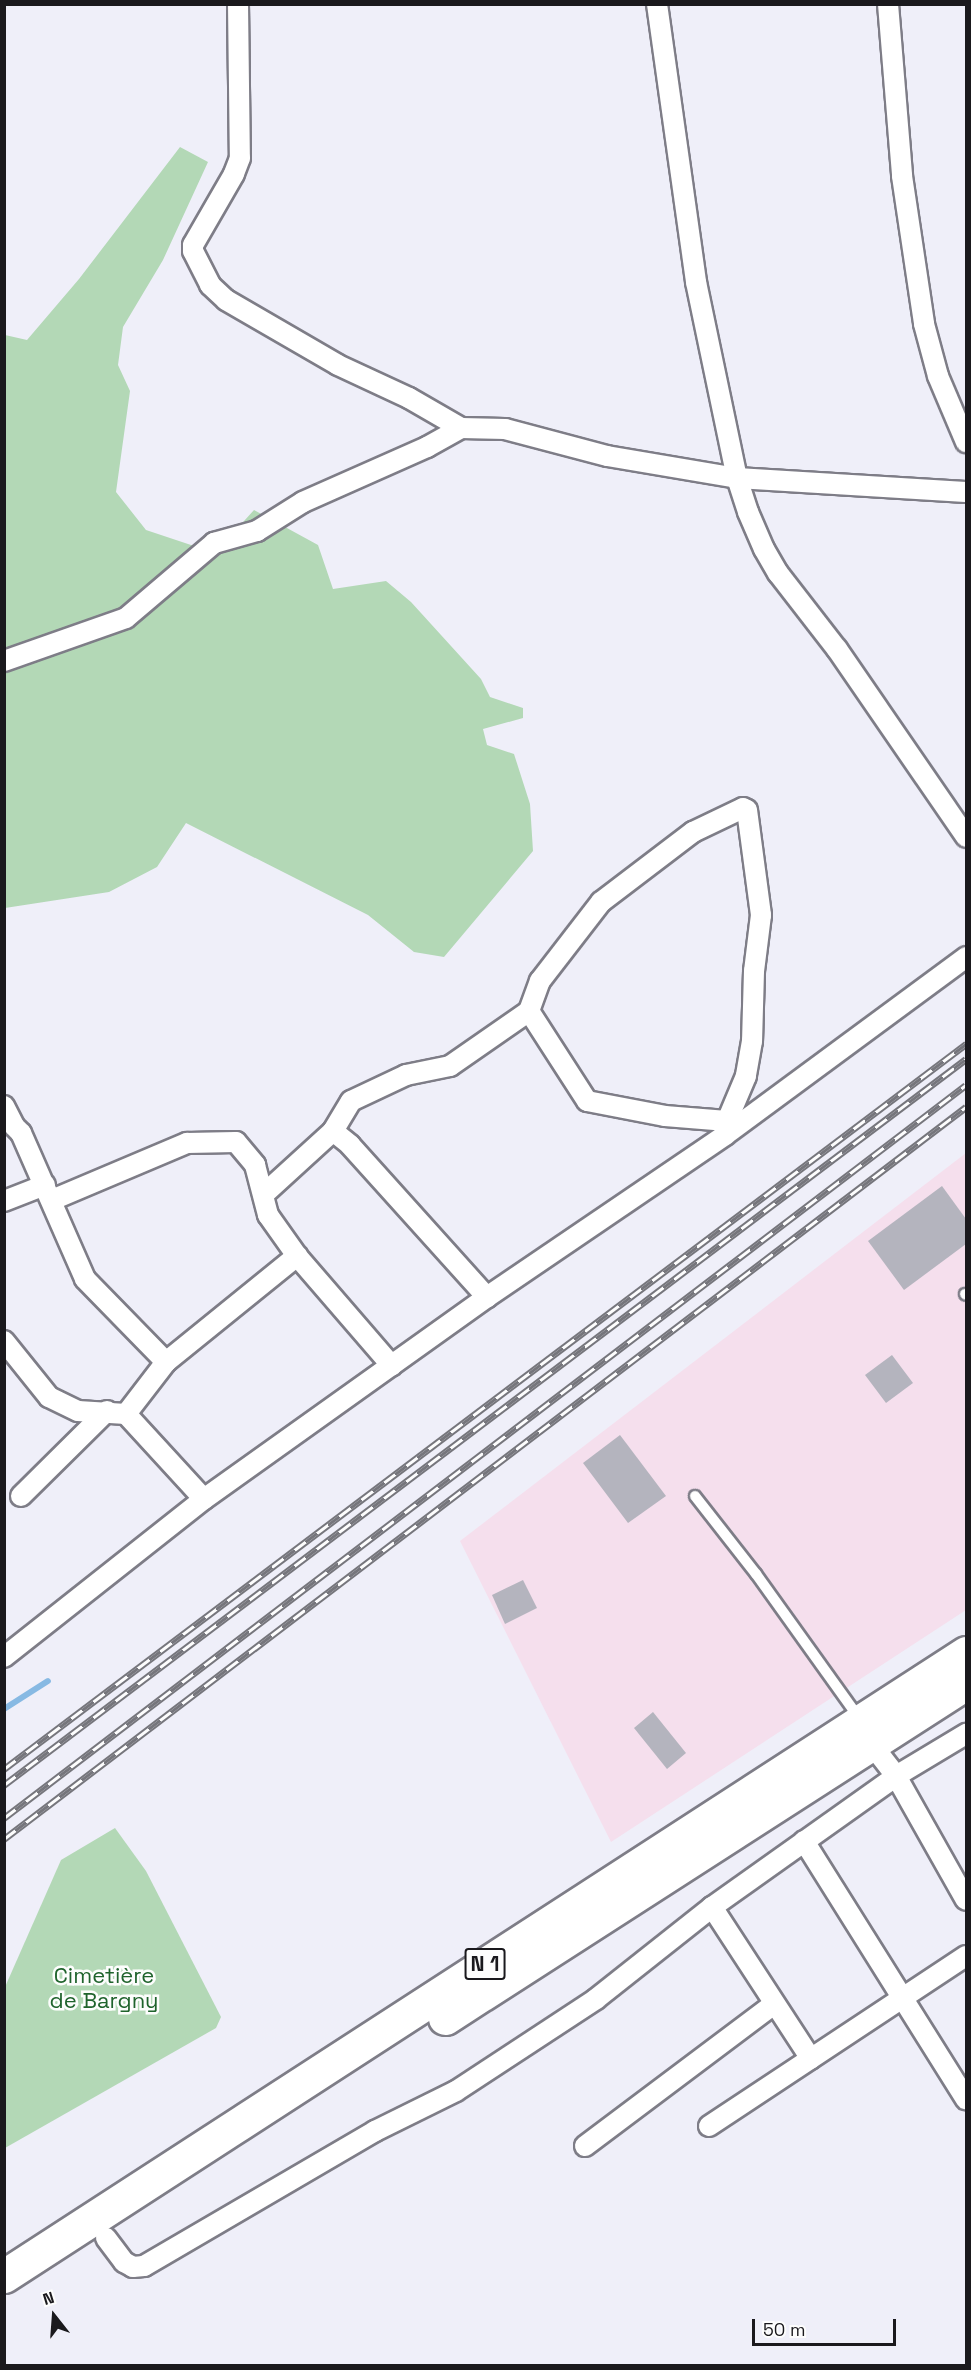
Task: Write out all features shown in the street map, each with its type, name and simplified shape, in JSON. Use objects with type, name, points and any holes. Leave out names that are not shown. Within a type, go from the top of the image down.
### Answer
[{"type":"highway","name":"N 1","points":[[4,2301],[106,2238],[867,1733],[966,1653]]},
{"type":"highway","name":"N 1","points":[[4,2276],[867,1733],[966,1683]]},
{"type":"street","points":[[238,4],[240,158],[234,174],[193,245],[194,259],[213,290],[226,300],[338,365],[409,398],[461,428],[505,429],[607,456],[737,478],[966,492]]},
{"type":"street","points":[[657,4],[696,282],[737,478],[764,549],[778,573],[837,649],[966,837]]},
{"type":"street","points":[[888,4],[902,176],[924,324],[938,376],[966,442]]},
{"type":"street","points":[[4,661],[126,618],[214,543],[257,531],[303,502],[427,447],[461,428]]},
{"type":"street","points":[[264,1194],[333,1131],[351,1101],[406,1076],[450,1066],[529,1011],[540,981],[601,902],[693,832],[743,808],[747,810],[761,915],[754,971],[752,1041],[746,1076],[726,1128]]},
{"type":"street","points":[[4,1657],[204,1499],[966,957]]},
{"type":"street","points":[[529,1011],[587,1101],[726,1128]]},
{"type":"street","points":[[4,1106],[14,1126],[21,1133],[85,1279],[166,1362]]},
{"type":"street","points":[[333,1131],[350,1145],[487,1297]]},
{"type":"street","points":[[4,1201],[48,1192],[187,1143],[236,1142],[255,1165],[268,1215],[297,1256],[392,1366]]},
{"type":"street","points":[[21,1496],[117,1413],[166,1362],[297,1256]]},
{"type":"street","points":[[4,1341],[49,1397],[78,1411],[117,1413],[204,1499]]},
{"type":"street","points":[[867,1733],[896,1776],[966,1900]]},
{"type":"street","points":[[106,2238],[124,2262],[133,2267],[144,2266],[375,2131],[456,2091],[596,1999],[712,1907],[896,1776],[966,1734]]},
{"type":"street","points":[[804,1841],[966,2099]]},
{"type":"street","points":[[712,1907],[811,2059]]},
{"type":"street","points":[[709,2126],[966,1956]]},
{"type":"street","points":[[585,2146],[774,2004]]},
{"type":"lane","points":[[695,1496],[756,1574],[867,1733]]},
{"type":"shaded area","points":[[966,1153],[966,1610],[611,1842],[460,1541]]},
{"type":"green space","points":[[180,147],[208,162],[163,260],[123,327],[118,365],[130,391],[116,492],[146,530],[215,553],[254,510],[318,545],[333,589],[386,581],[411,602],[481,679],[490,697],[523,708],[523,718],[483,729],[487,745],[514,754],[530,804],[533,851],[444,957],[414,952],[368,915],[186,823],[157,867],[109,892],[5,908],[5,335],[27,340],[79,279]]},
{"type":"green space","name":"Cimetière de Bargny","points":[[115,1828],[146,1871],[221,2017],[216,2028],[5,2148],[5,1987],[61,1860]]},
{"type":"building","points":[[942,1186],[966,1219],[966,1244],[904,1290],[868,1241]]},
{"type":"building","points":[[892,1355],[913,1383],[886,1403],[865,1375]]},
{"type":"building","points":[[620,1435],[666,1496],[628,1523],[583,1463]]},
{"type":"building","points":[[523,1580],[537,1608],[505,1624],[492,1595]]},
{"type":"building","points":[[653,1712],[686,1753],[667,1769],[634,1728]]},
{"type":"waterway","points":[[4,1709],[48,1681]]},
{"type":"railway","points":[[4,1769],[966,1044]]},
{"type":"railway","points":[[4,1785],[966,1059]]},
{"type":"railway","points":[[4,1818],[966,1085]]},
{"type":"railway","points":[[4,1839],[966,1107]]}]
